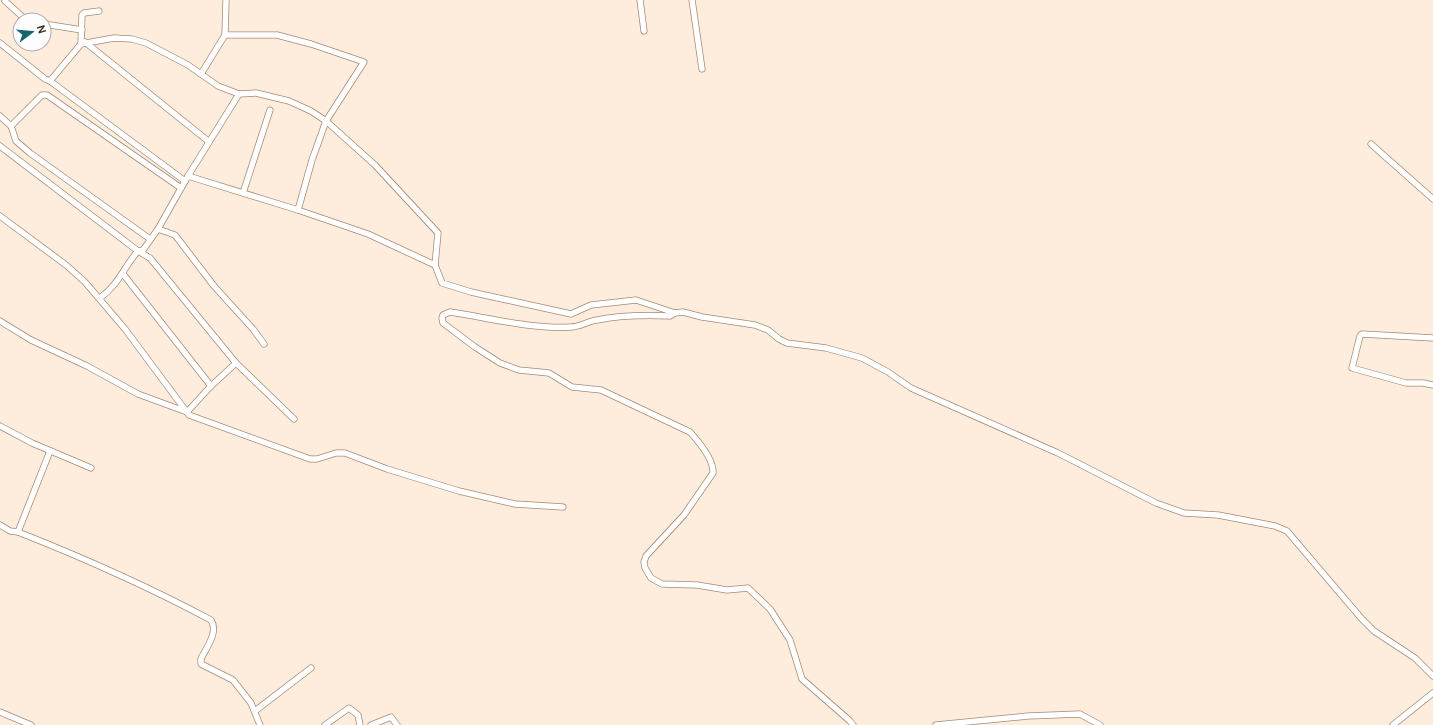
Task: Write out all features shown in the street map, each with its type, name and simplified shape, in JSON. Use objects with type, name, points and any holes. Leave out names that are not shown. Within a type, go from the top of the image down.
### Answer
[{"type":"street","points":[[201,74],[225,35],[226,0]]},
{"type":"street","points":[[640,0],[644,31]]},
{"type":"street","points":[[692,0],[702,69]]},
{"type":"street","points":[[5,1],[17,12]]},
{"type":"street","points":[[82,44],[82,15],[84,13],[99,11]]},
{"type":"street","points":[[52,25],[82,30]]},
{"type":"street","points":[[225,35],[277,35],[312,44],[364,62],[326,121],[312,160],[298,210]]},
{"type":"street","points":[[50,81],[82,44],[114,38],[132,39],[146,43],[156,50],[188,65],[218,86],[239,94],[256,93],[289,101],[311,111],[326,121],[378,168],[438,233],[435,265],[442,283],[471,292],[571,314],[591,305],[636,300],[675,313]]},
{"type":"street","points":[[0,42],[45,79],[50,81],[187,178],[298,210],[368,234],[435,265]]},
{"type":"street","points":[[82,44],[208,141]]},
{"type":"street","points":[[100,298],[112,289],[123,274],[131,259],[138,251],[143,250],[158,229],[208,141],[239,94]]},
{"type":"street","points":[[11,126],[42,95],[47,95],[181,188]]},
{"type":"street","points":[[243,193],[270,110]]},
{"type":"street","points":[[0,116],[11,126],[16,141],[30,153],[150,239]]},
{"type":"street","points":[[1371,144],[1433,199]]},
{"type":"street","points":[[0,146],[138,251],[150,258],[236,364],[294,418]]},
{"type":"street","points":[[0,216],[66,265],[100,298],[189,415],[310,459],[317,459],[336,453],[345,453],[388,469],[459,491],[515,504],[563,507]]},
{"type":"street","points":[[158,229],[175,235],[204,274],[253,329],[264,344]]},
{"type":"street","points":[[123,274],[211,386]]},
{"type":"street","points":[[853,725],[802,679],[790,640],[770,609],[748,588],[727,590],[697,585],[662,584],[651,578],[645,568],[644,562],[646,556],[684,515],[713,473],[711,464],[697,439],[690,432],[601,390],[572,387],[549,373],[519,370],[500,363],[475,347],[443,323],[443,314],[450,312],[535,327],[578,327],[595,320],[639,314],[670,316],[675,313],[684,312],[702,317],[755,325],[768,330],[779,339],[787,343],[826,348],[862,358],[888,372],[911,388],[1058,453],[1156,503],[1184,513],[1218,516],[1275,526],[1287,531],[1361,618],[1374,631],[1415,658],[1433,676]]},
{"type":"street","points":[[0,321],[31,340],[87,366],[138,394],[187,412]]},
{"type":"street","points":[[1433,338],[1362,334],[1360,336],[1352,368],[1406,382],[1433,385]]},
{"type":"street","points":[[187,412],[211,386],[236,364]]},
{"type":"street","points":[[0,426],[50,451],[91,468]]},
{"type":"street","points":[[18,532],[50,451]]},
{"type":"street","points":[[0,525],[10,531],[18,532],[117,574],[211,620],[214,627],[213,634],[201,660],[201,664],[233,680],[251,703],[260,725]]},
{"type":"street","points":[[255,711],[311,668]]},
{"type":"street","points":[[1393,725],[1433,694]]},
{"type":"street","points":[[325,725],[349,708],[358,715],[360,725]]},
{"type":"street","points":[[0,712],[31,725]]},
{"type":"street","points":[[936,725],[1028,716],[1080,714],[1100,725]]},
{"type":"street","points":[[371,725],[391,717],[397,725]]}]
